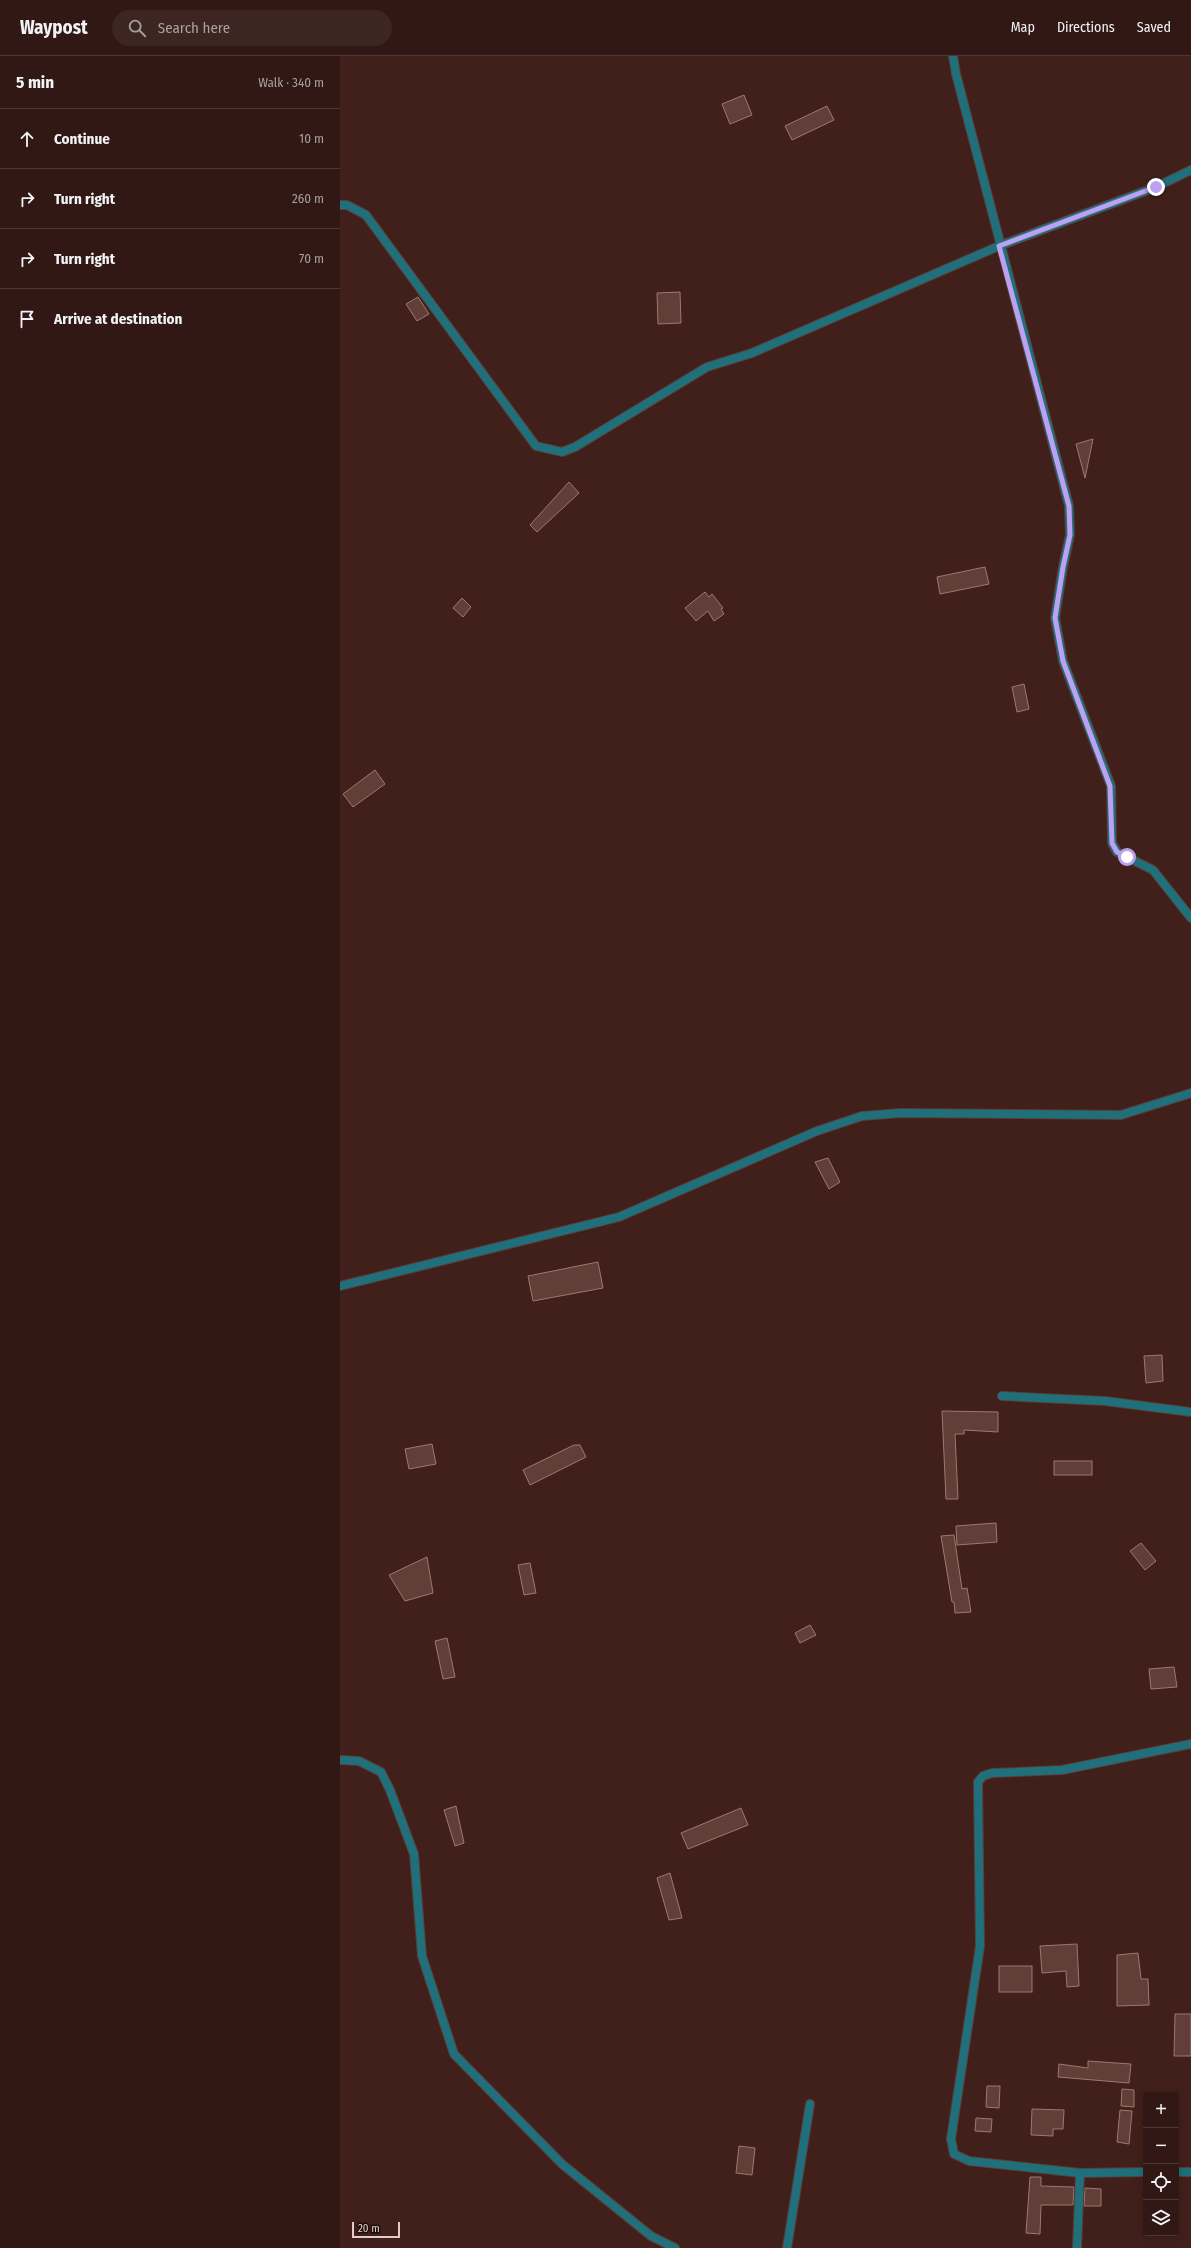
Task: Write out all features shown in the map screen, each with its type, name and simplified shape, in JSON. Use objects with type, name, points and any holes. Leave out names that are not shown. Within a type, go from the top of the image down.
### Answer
[{"type":"street","points":[[953,56],[956,74],[999,246],[1069,506],[1070,535],[1055,618],[1063,661],[1110,786],[1112,843],[1117,852],[1153,870],[1191,918]]},
{"type":"street","points":[[340,204],[347,204],[366,215],[536,446],[562,452],[574,447],[614,424],[707,367],[752,352],[999,246],[1156,187],[1191,170]]},
{"type":"street","points":[[340,1286],[619,1217],[818,1131],[862,1116],[901,1113],[1121,1115],[1191,1093]]},
{"type":"street","points":[[1002,1396],[1105,1401],[1191,1412]]},
{"type":"street","points":[[1143,2172],[1080,2172],[969,2161],[954,2154],[951,2139],[980,1946],[978,1782],[983,1776],[992,1773],[1062,1770],[1191,1744]]},
{"type":"street","points":[[340,1760],[359,1761],[381,1772],[390,1790],[414,1854],[422,1956],[454,2054],[562,2164],[651,2236],[674,2248]]},
{"type":"street","points":[[787,2248],[810,2104]]},
{"type":"street","points":[[1077,2248],[1080,2172]]},
{"type":"street","points":[[1179,2172],[1191,2172]]},
{"type":"building","points":[[744,95],[752,115],[730,124],[722,104]]},
{"type":"building","points":[[827,106],[834,120],[792,140],[785,126]]},
{"type":"building","points":[[680,292],[681,323],[658,324],[657,293]]},
{"type":"building","points":[[418,297],[429,314],[417,321],[406,304]]},
{"type":"building","points":[[1093,439],[1085,478],[1076,444]]},
{"type":"building","points":[[569,482],[579,493],[537,532],[530,525]]},
{"type":"building","points":[[985,567],[989,584],[940,594],[937,577]]},
{"type":"building","points":[[705,592],[709,597],[712,594],[723,608],[721,609],[724,614],[714,621],[708,611],[696,621],[685,608]]},
{"type":"building","points":[[462,598],[471,607],[463,617],[453,608]]},
{"type":"building","points":[[1024,684],[1029,709],[1017,712],[1012,687]]},
{"type":"building","points":[[375,770],[385,784],[353,807],[343,794]]},
{"type":"building","points":[[828,1158],[840,1182],[829,1189],[815,1162]]},
{"type":"building","points":[[598,1262],[603,1288],[533,1301],[528,1276]]},
{"type":"building","points":[[1162,1355],[1163,1381],[1146,1383],[1144,1356]]},
{"type":"building","points":[[942,1411],[998,1412],[998,1432],[964,1430],[964,1434],[955,1434],[958,1499],[946,1499]]},
{"type":"building","points":[[432,1444],[436,1464],[409,1469],[405,1449]]},
{"type":"building","points":[[574,1445],[580,1445],[586,1457],[530,1485],[523,1470]]},
{"type":"building","points":[[1054,1461],[1092,1461],[1092,1475],[1054,1475]]},
{"type":"building","points":[[996,1523],[997,1542],[957,1545],[956,1526]]},
{"type":"building","points":[[954,1535],[962,1589],[967,1588],[971,1612],[955,1613],[954,1602],[952,1602],[941,1536]]},
{"type":"building","points":[[1141,1543],[1156,1561],[1145,1570],[1130,1551]]},
{"type":"building","points":[[427,1557],[433,1593],[405,1601],[389,1575]]},
{"type":"building","points":[[530,1563],[536,1593],[524,1595],[518,1565]]},
{"type":"building","points":[[810,1625],[816,1635],[800,1643],[795,1633]]},
{"type":"building","points":[[447,1638],[455,1677],[443,1679],[435,1641]]},
{"type":"building","points":[[1174,1667],[1177,1687],[1151,1689],[1149,1669]]},
{"type":"building","points":[[456,1806],[464,1843],[455,1846],[444,1810]]},
{"type":"building","points":[[741,1808],[748,1825],[688,1849],[681,1833]]},
{"type":"building","points":[[670,1873],[682,1918],[669,1920],[657,1878]]},
{"type":"building","points":[[1077,1944],[1079,1986],[1067,1987],[1066,1971],[1042,1973],[1040,1946]]},
{"type":"building","points":[[1138,1953],[1141,1979],[1148,1979],[1149,2005],[1117,2006],[1117,1955]]},
{"type":"building","points":[[999,1966],[1032,1966],[1032,1992],[999,1992]]},
{"type":"building","points":[[1175,2014],[1191,2014],[1191,2056],[1174,2056]]},
{"type":"building","points":[[1088,2061],[1131,2064],[1129,2083],[1058,2077],[1059,2064],[1088,2068]]},
{"type":"building","points":[[987,2086],[1000,2086],[999,2108],[986,2107]]},
{"type":"building","points":[[1122,2089],[1134,2090],[1134,2107],[1121,2106]]},
{"type":"building","points":[[1032,2109],[1064,2110],[1063,2129],[1053,2129],[1053,2136],[1031,2135]]},
{"type":"building","points":[[1120,2110],[1132,2111],[1129,2144],[1117,2142]]},
{"type":"building","points":[[976,2118],[992,2119],[991,2132],[975,2131]]},
{"type":"building","points":[[739,2146],[755,2148],[752,2175],[736,2173]]},
{"type":"building","points":[[1030,2177],[1041,2177],[1041,2186],[1074,2187],[1073,2205],[1041,2205],[1040,2234],[1026,2233]]},
{"type":"building","points":[[1085,2188],[1101,2189],[1101,2206],[1084,2206]]},
{"type":"route","points":[[1127,857],[1117,852],[1112,843],[1110,826],[1110,786],[1063,661],[1055,618],[1070,535],[1069,506],[999,246],[1156,187]]}]
